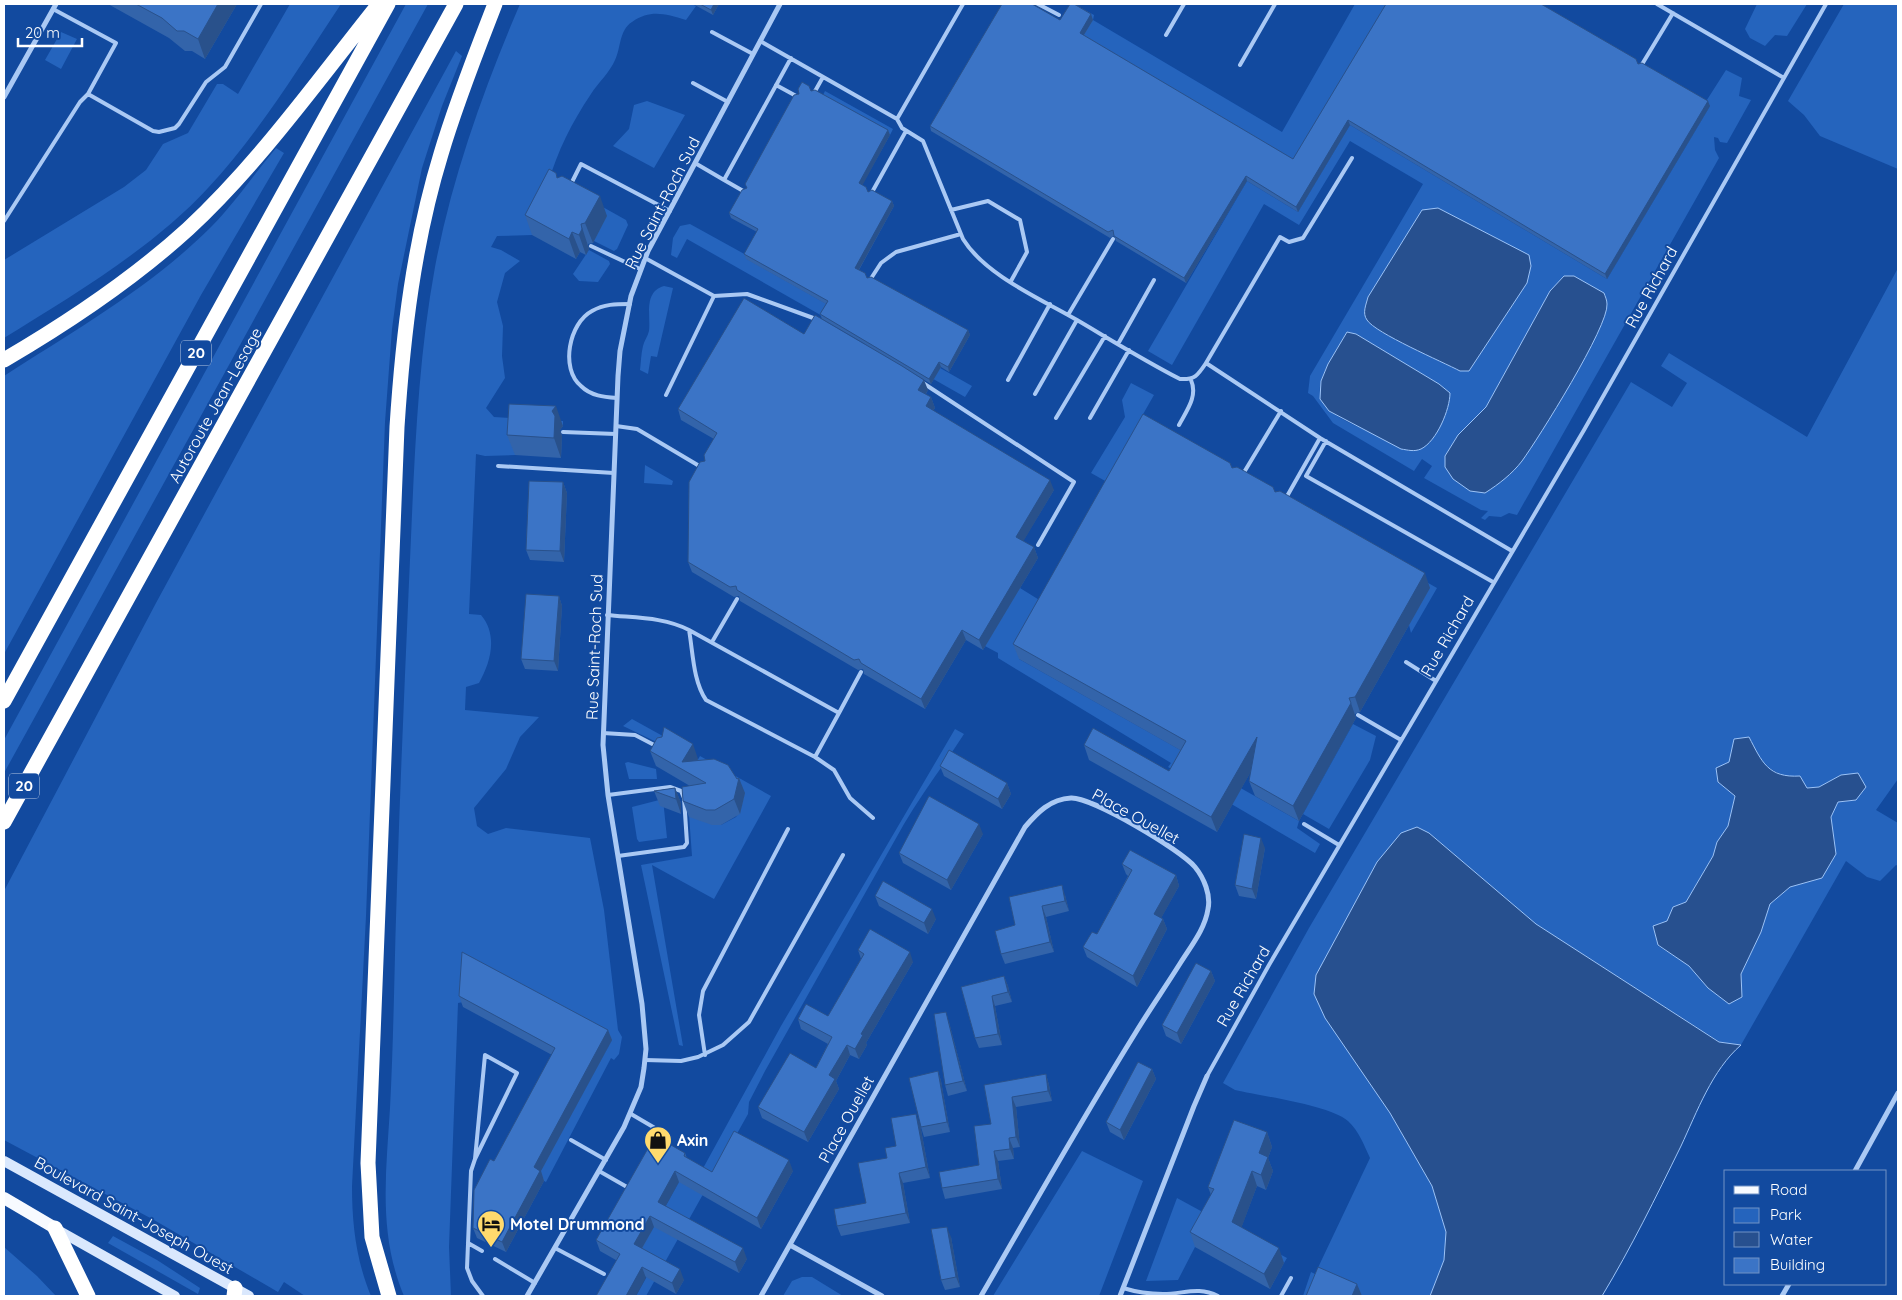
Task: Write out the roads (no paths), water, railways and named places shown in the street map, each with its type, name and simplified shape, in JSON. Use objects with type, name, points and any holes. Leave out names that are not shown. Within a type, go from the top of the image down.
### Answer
[{"type":"highway","points":[[4,360],[112,292],[189,228],[264,149],[379,4]]},
{"type":"highway","name":"20","points":[[4,702],[388,4]]},
{"type":"highway","name":"Autoroute Jean-Lesage","points":[[4,822],[456,4]]},
{"type":"highway","points":[[389,1296],[372,1237],[368,1163],[396,436],[401,366],[417,252],[433,182],[459,96],[495,4]]},
{"type":"highway","points":[[55,1228],[88,1296]]},
{"type":"main road","name":"Boulevard Saint-Joseph Ouest","points":[[4,1161],[234,1292],[249,1296]]},
{"type":"main road","points":[[4,1198],[175,1296]]},
{"type":"street","name":"Rue Saint-Roch Sud","points":[[527,1296],[606,1160],[630,1114],[641,1087],[645,1060],[642,1004],[608,795],[603,734],[620,351],[630,304],[645,258],[780,4]]},
{"type":"street","points":[[4,97],[55,6]]},
{"type":"street","name":"Place Ouellet","points":[[762,1296],[1024,827],[1041,809],[1055,801],[1072,798],[1087,801],[1145,832],[1188,860],[1202,878],[1209,900],[1208,910],[1201,930],[1135,1033],[981,1296]]},
{"type":"street","name":"Rue Richard","points":[[1120,1296],[1194,1106],[1208,1076]]},
{"type":"street","points":[[1856,1170],[1898,1093]]},
{"type":"street","points":[[790,1245],[882,1296]]},
{"type":"street","points":[[1782,1296],[1788,1285]]},
{"type":"lane","points":[[88,94],[153,131],[159,132],[175,128],[206,82],[225,68],[261,4]]},
{"type":"lane","points":[[897,119],[964,4]]},
{"type":"lane","points":[[1038,4],[1059,15]]},
{"type":"lane","points":[[1166,35],[1184,4]]},
{"type":"lane","points":[[1240,65],[1275,4]]},
{"type":"lane","points":[[1657,4],[1784,78]]},
{"type":"lane","name":"Rue Richard","points":[[1208,1076],[1339,845],[1602,398],[1826,4]]},
{"type":"lane","points":[[4,221],[80,102],[88,94],[116,43],[55,6]]},
{"type":"lane","points":[[1642,66],[1673,12]]},
{"type":"lane","points":[[712,32],[753,54]]},
{"type":"lane","points":[[760,41],[897,119],[902,128],[923,141],[961,234],[971,252],[993,271],[1180,379],[1191,380],[1198,376],[1280,237],[1289,242],[1303,238],[1352,158]]},
{"type":"lane","points":[[724,180],[791,58]]},
{"type":"lane","points":[[814,93],[823,77]]},
{"type":"lane","points":[[693,83],[728,102]]},
{"type":"lane","points":[[776,85],[798,97]]},
{"type":"lane","points":[[871,194],[906,131]]},
{"type":"lane","points":[[695,163],[745,192]]},
{"type":"lane","points":[[566,195],[581,164],[670,211]]},
{"type":"lane","points":[[951,210],[988,201],[1020,220],[1027,252],[1011,281]]},
{"type":"lane","points":[[870,280],[881,263],[896,252],[961,234]]},
{"type":"lane","points":[[1068,315],[1113,239]]},
{"type":"lane","points":[[591,246],[640,269]]},
{"type":"lane","points":[[645,258],[714,296],[747,294],[820,321]]},
{"type":"lane","points":[[1118,344],[1154,280]]},
{"type":"lane","points":[[666,395],[714,296]]},
{"type":"lane","points":[[617,398],[599,396],[579,385],[571,367],[570,347],[579,322],[590,312],[610,304],[630,304]]},
{"type":"lane","points":[[1008,380],[1050,304]]},
{"type":"lane","points":[[1035,394],[1077,320]]},
{"type":"lane","points":[[1056,418],[1105,336]]},
{"type":"lane","points":[[1090,418],[1129,350]]},
{"type":"lane","points":[[1206,363],[1320,438],[1512,551]]},
{"type":"lane","points":[[916,379],[1074,482],[1038,545]]},
{"type":"lane","points":[[1179,425],[1194,395],[1191,380]]},
{"type":"lane","points":[[1239,480],[1281,411]]},
{"type":"lane","points":[[616,426],[637,429],[706,469]]},
{"type":"lane","points":[[563,432],[616,434]]},
{"type":"lane","points":[[1282,504],[1320,438]]},
{"type":"lane","points":[[1326,441],[1306,476],[1493,582]]},
{"type":"lane","points":[[498,466],[614,473]]},
{"type":"lane","points":[[712,642],[737,599]]},
{"type":"lane","points":[[607,615],[668,621],[712,642],[839,713]]},
{"type":"lane","points":[[689,630],[696,674],[706,700],[815,757],[834,770],[850,798],[873,818]]},
{"type":"lane","points":[[1406,662],[1436,681]]},
{"type":"lane","points":[[815,757],[861,672]]},
{"type":"lane","points":[[1358,716],[1401,740]]},
{"type":"lane","points":[[603,734],[635,735],[664,750]]},
{"type":"lane","points":[[608,795],[670,787],[681,791],[684,798],[687,843],[684,847],[618,856]]},
{"type":"lane","points":[[1304,824],[1339,845]]},
{"type":"lane","points":[[705,1055],[699,1015],[703,991],[788,829]]},
{"type":"lane","points":[[645,1060],[681,1061],[705,1055],[723,1045],[749,1022],[843,855]]},
{"type":"lane","points":[[475,1158],[517,1073],[485,1055],[475,1158],[470,1182],[468,1243],[468,1268],[472,1281],[483,1296]]},
{"type":"lane","points":[[630,1114],[660,1131]]},
{"type":"lane","points":[[571,1140],[606,1160]]},
{"type":"lane","points":[[599,1171],[627,1187]]},
{"type":"lane","points":[[468,1243],[482,1252]]},
{"type":"lane","points":[[555,1248],[604,1274]]},
{"type":"lane","points":[[494,1259],[535,1283]]},
{"type":"lane","points":[[1281,1296],[1291,1278]]},
{"type":"lane","points":[[1123,1288],[1145,1293],[1162,1294],[1202,1289],[1218,1296]]},
{"type":"water","points":[[1438,208],[1529,255],[1531,266],[1527,283],[1469,371],[1460,371],[1395,339],[1373,326],[1365,315],[1368,297],[1422,210]]},
{"type":"water","points":[[1564,276],[1574,276],[1604,293],[1607,304],[1605,316],[1597,335],[1571,382],[1522,461],[1505,478],[1485,493],[1470,491],[1453,479],[1445,467],[1445,456],[1458,435],[1486,407],[1550,291]]},
{"type":"water","points":[[1347,332],[1356,334],[1439,384],[1450,393],[1445,416],[1437,432],[1427,445],[1413,451],[1401,449],[1329,411],[1320,399],[1321,381],[1328,364]]},
{"type":"water","points":[[1749,737],[1767,767],[1780,774],[1800,776],[1807,788],[1819,787],[1841,775],[1858,773],[1866,787],[1856,800],[1838,802],[1831,817],[1836,854],[1822,878],[1790,887],[1770,904],[1761,932],[1741,974],[1742,997],[1729,1004],[1708,988],[1689,966],[1658,945],[1653,926],[1667,921],[1673,907],[1686,902],[1713,856],[1717,842],[1728,826],[1735,796],[1718,782],[1716,768],[1729,762],[1734,739]]},
{"type":"water","points":[[1417,827],[1429,833],[1536,924],[1719,1042],[1741,1045],[1713,1079],[1653,1203],[1602,1296],[1430,1296],[1444,1260],[1446,1232],[1432,1186],[1390,1113],[1325,1018],[1314,994],[1316,975],[1377,862],[1401,833]]},
{"type":"place","name":"Axin","points":[[658,1164]]},
{"type":"place","name":"Motel Drummond","points":[[491,1248]]}]
